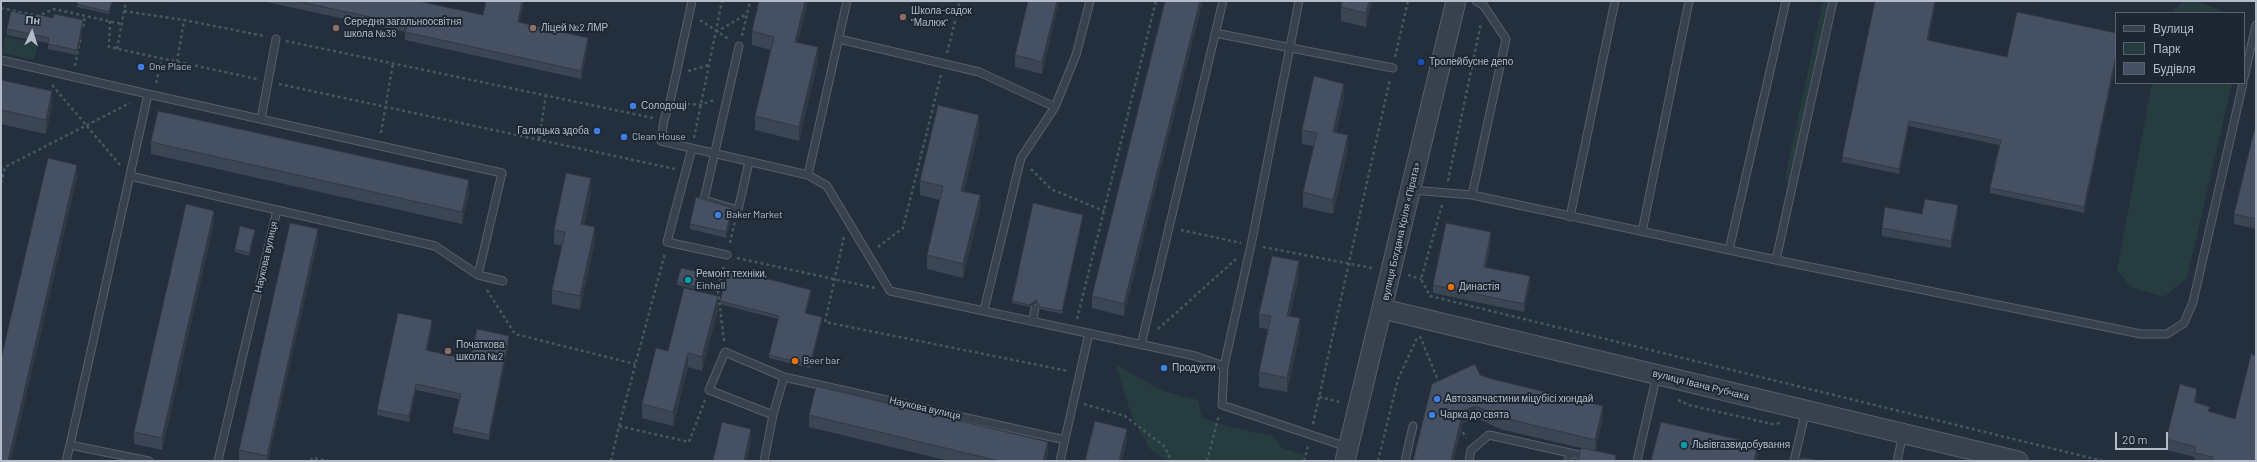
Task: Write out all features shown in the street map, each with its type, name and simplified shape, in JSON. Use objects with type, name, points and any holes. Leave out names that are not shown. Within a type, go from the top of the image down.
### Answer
[{"type":"street","name":"вулиця Богдана Кріля «Пірата»","points":[[1346,454],[1383,309],[1456,1]]},
{"type":"street","name":"вулиця Івана Рубчака","points":[[1383,309],[2018,461]]},
{"type":"lane","points":[[692,1],[670,102],[664,120],[661,140],[714,154],[808,175],[827,186],[890,291],[1075,329],[1195,356],[1224,366]]},
{"type":"lane","points":[[808,175],[847,1]]},
{"type":"lane","points":[[984,310],[1021,158],[1055,107],[1076,55],[1090,1]]},
{"type":"lane","points":[[1141,345],[1223,1]]},
{"type":"lane","points":[[1299,1],[1251,245],[1224,366],[1222,405],[1311,433],[1346,454]]},
{"type":"lane","points":[[1472,195],[1506,39],[1484,6],[1476,1]]},
{"type":"lane","points":[[1570,217],[1615,1]]},
{"type":"lane","points":[[1642,232],[1689,1]]},
{"type":"lane","points":[[1729,250],[1786,1]]},
{"type":"lane","points":[[1776,260],[1833,1]]},
{"type":"lane","points":[[2245,74],[2256,25]]},
{"type":"lane","points":[[1215,33],[1393,68]]},
{"type":"lane","points":[[261,119],[276,39]]},
{"type":"lane","points":[[839,39],[979,72],[1055,107]]},
{"type":"lane","points":[[739,46],[704,200],[738,210],[750,162]]},
{"type":"lane","points":[[1,60],[502,173],[478,275],[503,281]]},
{"type":"lane","points":[[1411,190],[1472,195],[1776,260],[2141,334],[2167,334],[2184,323],[2193,302],[2243,84]]},
{"type":"lane","points":[[66,461],[130,176],[151,94]]},
{"type":"lane","points":[[692,148],[667,242],[727,256]]},
{"type":"lane","points":[[130,176],[277,210]]},
{"type":"lane","name":"Наукова вулиця","points":[[218,461],[277,210],[435,246],[478,275]]},
{"type":"lane","points":[[1033,320],[1035,308]]},
{"type":"lane","points":[[1060,461],[1066,440],[1089,333]]},
{"type":"lane","points":[[725,352],[709,390],[773,415]]},
{"type":"lane","name":"Наукова вулиця","points":[[725,352],[784,377],[1066,440]]},
{"type":"lane","points":[[1637,461],[1657,374]]},
{"type":"lane","points":[[764,461],[773,415],[784,377]]},
{"type":"lane","points":[[1794,461],[1806,410]]},
{"type":"lane","points":[[1405,461],[1413,426]]},
{"type":"lane","points":[[1897,461],[1903,433]]},
{"type":"lane","points":[[1469,461],[1471,450],[1489,435],[1606,461]]},
{"type":"lane","points":[[70,445],[149,461]]},
{"type":"lane","points":[[1568,461],[1570,453]]},
{"type":"path","points":[[118,49],[126,1]]},
{"type":"path","points":[[692,148],[722,1]]},
{"type":"path","points":[[739,46],[750,1]]},
{"type":"path","points":[[868,255],[903,228],[960,1]]},
{"type":"path","points":[[1075,329],[1156,1]]},
{"type":"path","points":[[1311,433],[1408,1]]},
{"type":"path","points":[[1484,6],[1446,192],[1422,279],[1430,296],[2103,461]]},
{"type":"path","points":[[1,8],[38,16],[54,9],[122,24]]},
{"type":"path","points":[[124,11],[184,20],[664,120]]},
{"type":"path","points":[[690,12],[716,32]]},
{"type":"path","points":[[716,32],[746,14]]},
{"type":"path","points":[[76,63],[85,15]]},
{"type":"path","points":[[177,62],[184,20]]},
{"type":"path","points":[[110,21],[109,47],[685,171]]},
{"type":"path","points":[[1,183],[5,167],[86,125],[151,94],[162,58]]},
{"type":"path","points":[[380,146],[385,106],[393,63]]},
{"type":"path","points":[[676,75],[709,65]]},
{"type":"path","points":[[38,69],[130,176]]},
{"type":"path","points":[[538,139],[546,95]]},
{"type":"path","points":[[670,102],[700,105]]},
{"type":"path","points":[[1021,158],[1050,189],[1104,211]]},
{"type":"path","points":[[725,352],[718,291],[738,210]]},
{"type":"path","points":[[848,221],[824,322],[1080,374]]},
{"type":"path","points":[[1169,228],[1372,268]]},
{"type":"path","points":[[611,461],[667,242]]},
{"type":"path","points":[[1141,345],[1251,245]]},
{"type":"path","points":[[727,256],[890,291]]},
{"type":"path","points":[[478,275],[515,334],[635,364]]},
{"type":"path","points":[[1408,275],[1422,279]]},
{"type":"path","points":[[1378,461],[1398,379],[1419,334],[1440,386]]},
{"type":"path","points":[[619,426],[689,442],[709,390]]},
{"type":"path","points":[[1319,397],[1358,406]]},
{"type":"path","points":[[1074,400],[1125,416],[1164,446],[1172,461]]},
{"type":"path","points":[[1207,461],[1222,405]]},
{"type":"path","points":[[311,461],[312,458],[329,461]]},
{"type":"green space","points":[[1823,1],[1828,1],[1789,179],[1787,181],[1785,178]]},
{"type":"green space","points":[[2184,1],[2196,1],[2224,12],[2172,12]]},
{"type":"green space","points":[[5,37],[38,44],[34,60],[2,53]]},
{"type":"green space","points":[[2152,84],[2232,84],[2187,278],[2164,297],[2131,287],[2117,270]]},
{"type":"green space","points":[[1115,364],[1163,391],[1198,400],[1202,418],[1230,427],[1273,436],[1282,448],[1305,455],[1305,461],[1168,461],[1150,449],[1132,417]]},
{"type":"building","points":[[77,1],[112,1],[109,12],[77,4]]},
{"type":"building","points":[[296,1],[418,1],[483,15],[486,1],[522,1],[518,22],[588,38],[581,71],[405,32],[407,25]]},
{"type":"building","points":[[759,1],[805,1],[795,42],[818,47],[799,127],[755,116],[774,37],[752,31]]},
{"type":"building","points":[[1028,1],[1057,1],[1042,62],[1015,55]]},
{"type":"building","points":[[1165,1],[1200,1],[1124,304],[1092,296]]},
{"type":"building","points":[[1342,1],[1369,1],[1366,13],[1341,7]]},
{"type":"building","points":[[1875,1],[1935,1],[1927,40],[2007,57],[2017,12],[2115,33],[2115,60],[2084,207],[1990,188],[2001,140],[1909,121],[1899,169],[1842,157]]},
{"type":"building","points":[[11,11],[35,17],[36,14],[53,18],[54,14],[83,20],[77,50],[48,44],[49,38],[7,29]]},
{"type":"building","points":[[1314,76],[1344,84],[1333,132],[1348,135],[1333,200],[1303,192],[1317,133],[1302,130]]},
{"type":"building","points":[[1,80],[52,91],[46,120],[1,110]]},
{"type":"building","points":[[938,105],[979,115],[961,191],[980,195],[963,264],[927,255],[943,186],[920,181]]},
{"type":"building","points":[[158,111],[469,180],[462,212],[151,142]]},
{"type":"building","points":[[2256,123],[2256,219],[2234,214]]},
{"type":"building","points":[[48,158],[77,165],[8,461],[1,461],[1,359]]},
{"type":"building","points":[[566,173],[591,178],[581,224],[595,227],[580,296],[552,290],[565,232],[554,230]]},
{"type":"building","points":[[696,197],[732,208],[726,232],[690,224]]},
{"type":"building","points":[[1925,199],[1958,205],[1951,241],[1882,228],[1885,207],[1922,214]]},
{"type":"building","points":[[1033,203],[1083,215],[1062,311],[1040,307],[1036,300],[1030,305],[1012,301]]},
{"type":"building","points":[[186,204],[214,211],[162,438],[134,432]]},
{"type":"building","points":[[290,223],[318,229],[267,456],[239,450]]},
{"type":"building","points":[[1446,223],[1491,232],[1484,267],[1530,276],[1524,304],[1433,285]]},
{"type":"building","points":[[240,226],[255,230],[249,253],[235,249]]},
{"type":"building","points":[[1272,256],[1299,261],[1287,316],[1300,318],[1287,378],[1259,372],[1271,316],[1259,314]]},
{"type":"building","name":"Ремонт техніки, Einhell","points":[[681,268],[699,272],[695,287],[677,282]]},
{"type":"building","points":[[729,269],[811,290],[805,313],[822,317],[810,365],[769,355],[779,316],[720,301]]},
{"type":"building","points":[[684,288],[718,296],[702,357],[688,353],[673,412],[642,404],[656,348],[668,351]]},
{"type":"building","points":[[398,313],[432,320],[426,350],[470,360],[477,329],[509,336],[489,435],[453,427],[461,394],[416,384],[409,416],[377,410]]},
{"type":"building","points":[[2251,354],[2256,356],[2256,461],[2212,461],[2213,457],[2195,453],[2196,447],[2166,439],[2180,384],[2197,389],[2194,402],[2210,407],[2208,411],[2235,419]]},
{"type":"building","points":[[1475,364],[1480,375],[1492,379],[1603,406],[1595,440],[1500,417],[1476,406],[1463,411],[1451,461],[1413,461],[1432,384]]},
{"type":"building","points":[[816,386],[1048,442],[1043,461],[999,461],[809,415]]},
{"type":"building","points":[[1095,421],[1127,429],[1119,461],[1085,461]]},
{"type":"building","points":[[722,422],[751,429],[744,461],[713,461]]},
{"type":"building","points":[[1661,422],[1758,444],[1754,461],[1651,461]]},
{"type":"building","points":[[1581,448],[1616,455],[1615,461],[1578,461]]},
{"type":"building","points":[[1801,458],[1820,460],[1821,461],[1800,461]]},
{"type":"place","name":"Школа-садок \"Малюк\"","points":[[903,17]]},
{"type":"place","name":"Середня загальноосвітня школа №36","points":[[336,28]]},
{"type":"place","name":"Ліцей №2 ЛМР","points":[[533,28]]},
{"type":"place","name":"Тролейбусне депо","points":[[1421,62]]},
{"type":"place","name":"One Place","points":[[141,67]]},
{"type":"place","name":"Солодощі","points":[[633,106]]},
{"type":"place","name":"Галицька здоба","points":[[597,131]]},
{"type":"place","name":"Clean House","points":[[624,137]]},
{"type":"place","name":"Baker Market","points":[[718,215]]},
{"type":"place","name":"Ремонт техніки, Einhell","points":[[688,280]]},
{"type":"place","name":"Династія","points":[[1451,287]]},
{"type":"place","name":"Початкова школа №2","points":[[448,351]]},
{"type":"place","name":"Beer bar","points":[[795,361]]},
{"type":"place","name":"Продукти","points":[[1164,368]]},
{"type":"place","name":"Автозапчастини міцубісі хюндай","points":[[1437,399]]},
{"type":"place","name":"Чарка до свята","points":[[1432,415]]},
{"type":"place","name":"Львівгазвидобування","points":[[1684,445]]}]
